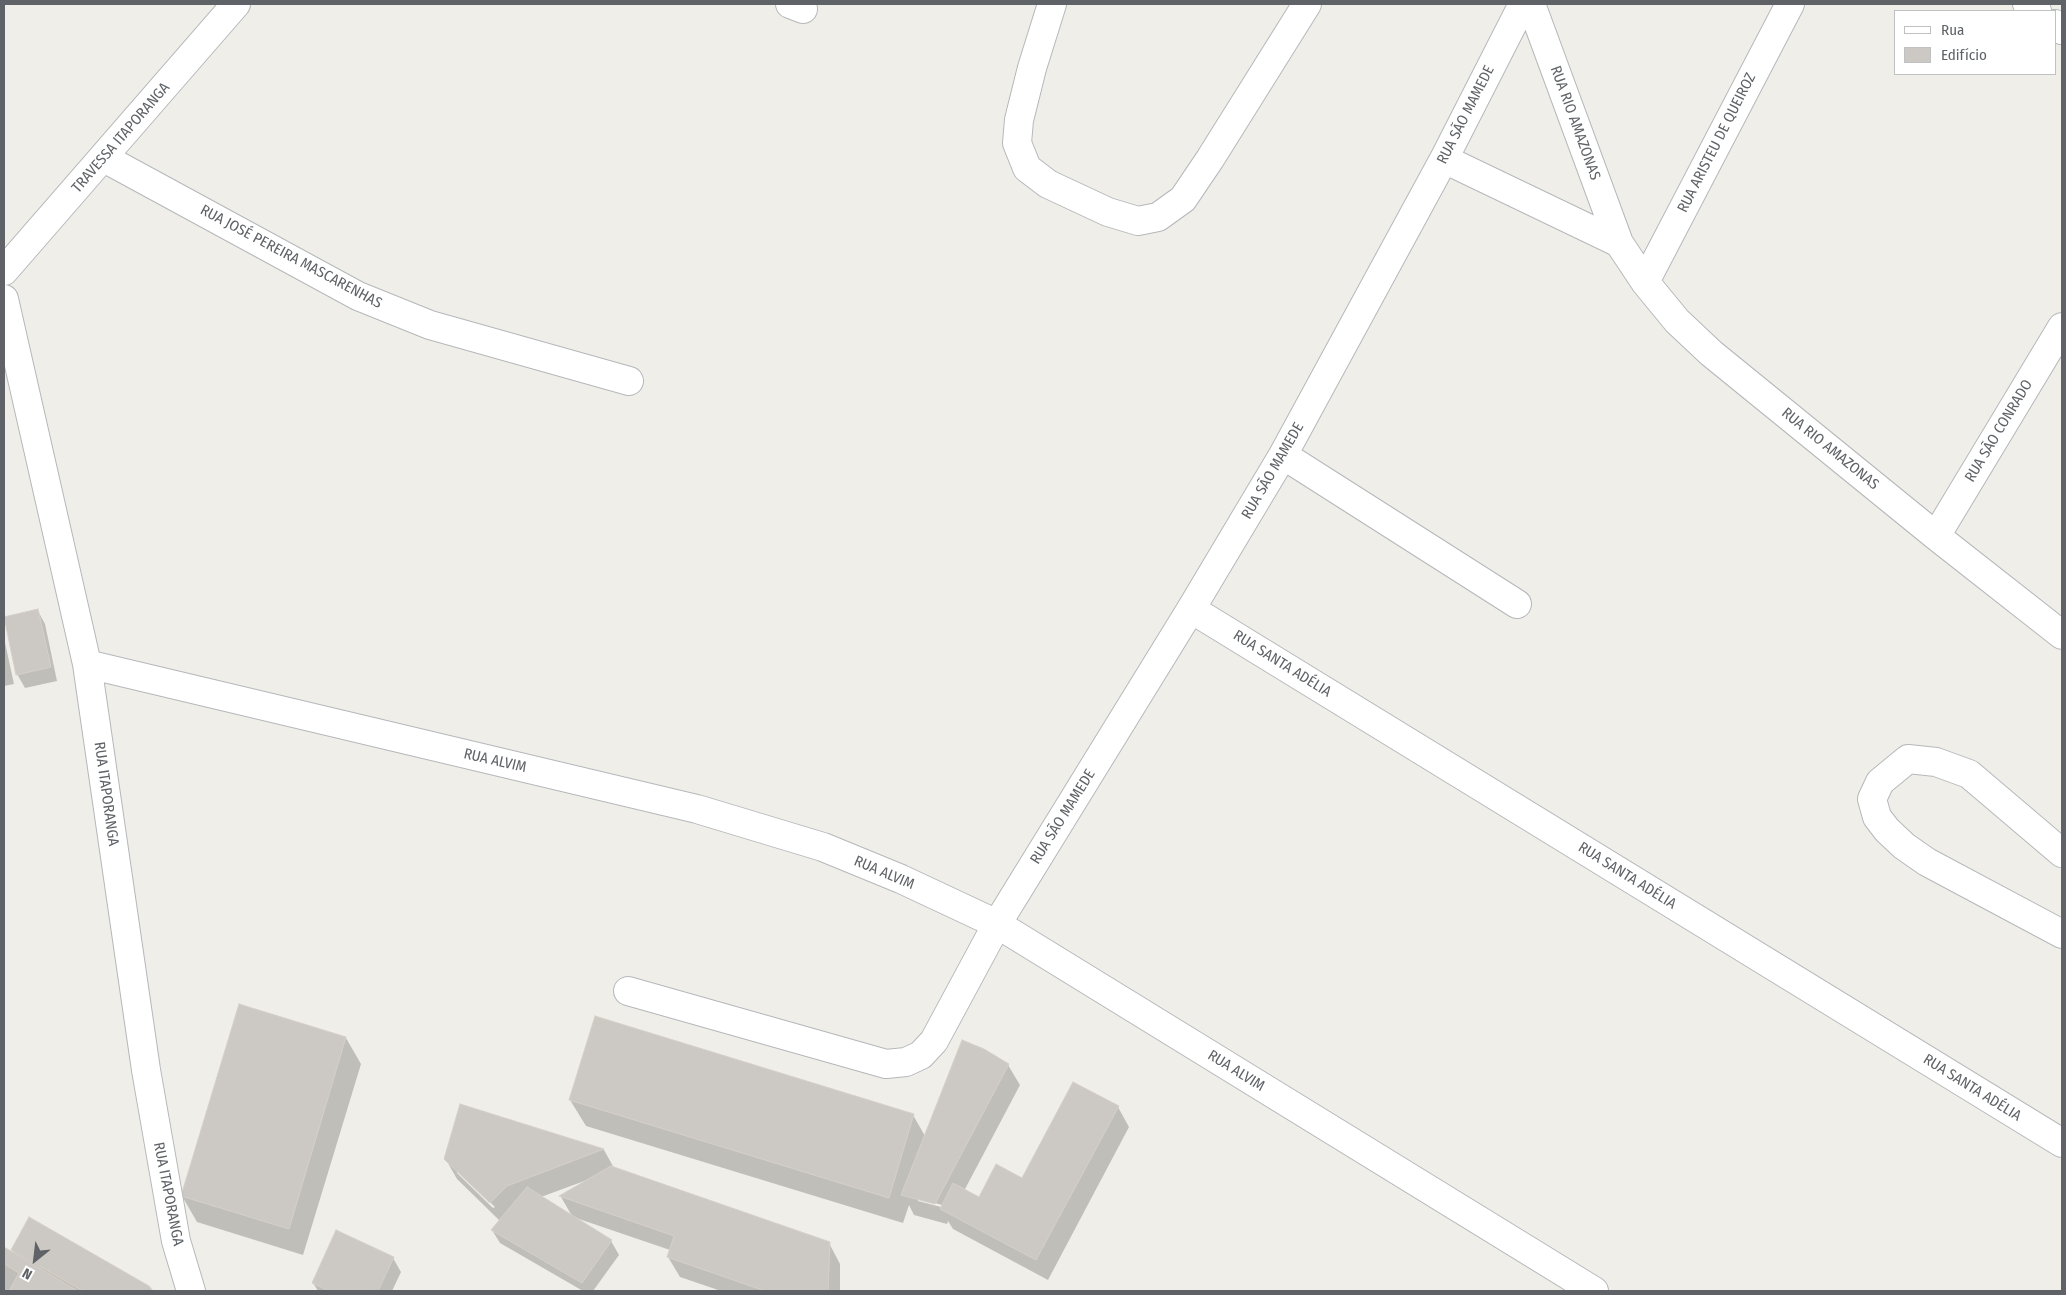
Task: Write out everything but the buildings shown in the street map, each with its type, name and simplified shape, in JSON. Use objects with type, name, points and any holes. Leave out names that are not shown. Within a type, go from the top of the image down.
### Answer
[{"type":"street","name":"TRAVESSA ITAPORANGA","points":[[4,271],[236,4]]},
{"type":"street","points":[[1052,4],[1032,68],[1019,120],[1017,142],[1027,168],[1048,184],[1108,212],[1138,221],[1158,217],[1183,199],[1307,4]]},
{"type":"street","name":"RUA SÃO MAMEDE","points":[[628,991],[886,1064],[906,1062],[921,1055],[934,1041],[997,924],[1191,609],[1283,455],[1444,159],[1523,4]]},
{"type":"street","name":"RUA RIO AMAZONAS","points":[[1531,4],[1619,243],[1645,282],[1676,321],[1711,353],[1936,536],[2062,635]]},
{"type":"street","name":"RUA ARISTEU DE QUEIROZ","points":[[1645,282],[1790,4]]},
{"type":"street","name":"RUA JOSÉ PEREIRA MASCARENHAS","points":[[104,158],[358,296],[430,325],[629,381]]},
{"type":"street","points":[[1444,159],[1619,243]]},
{"type":"street","name":"RUA ITAPORANGA","points":[[4,299],[87,664],[146,1070],[176,1241],[191,1291]]},
{"type":"street","name":"RUA SÃO CONRADO","points":[[1936,536],[2062,327]]},
{"type":"street","points":[[1283,455],[1517,604]]},
{"type":"street","name":"RUA SANTA ADÉLIA","points":[[1191,609],[2062,1143]]},
{"type":"street","name":"RUA ALVIM","points":[[87,664],[697,809],[823,847],[901,879],[997,924],[1588,1290]]},
{"type":"street","points":[[2062,853],[1970,774],[1936,762],[1908,760],[1880,782],[1872,799],[1877,816],[1887,830],[1904,846],[1927,862],[2062,934]]}]
